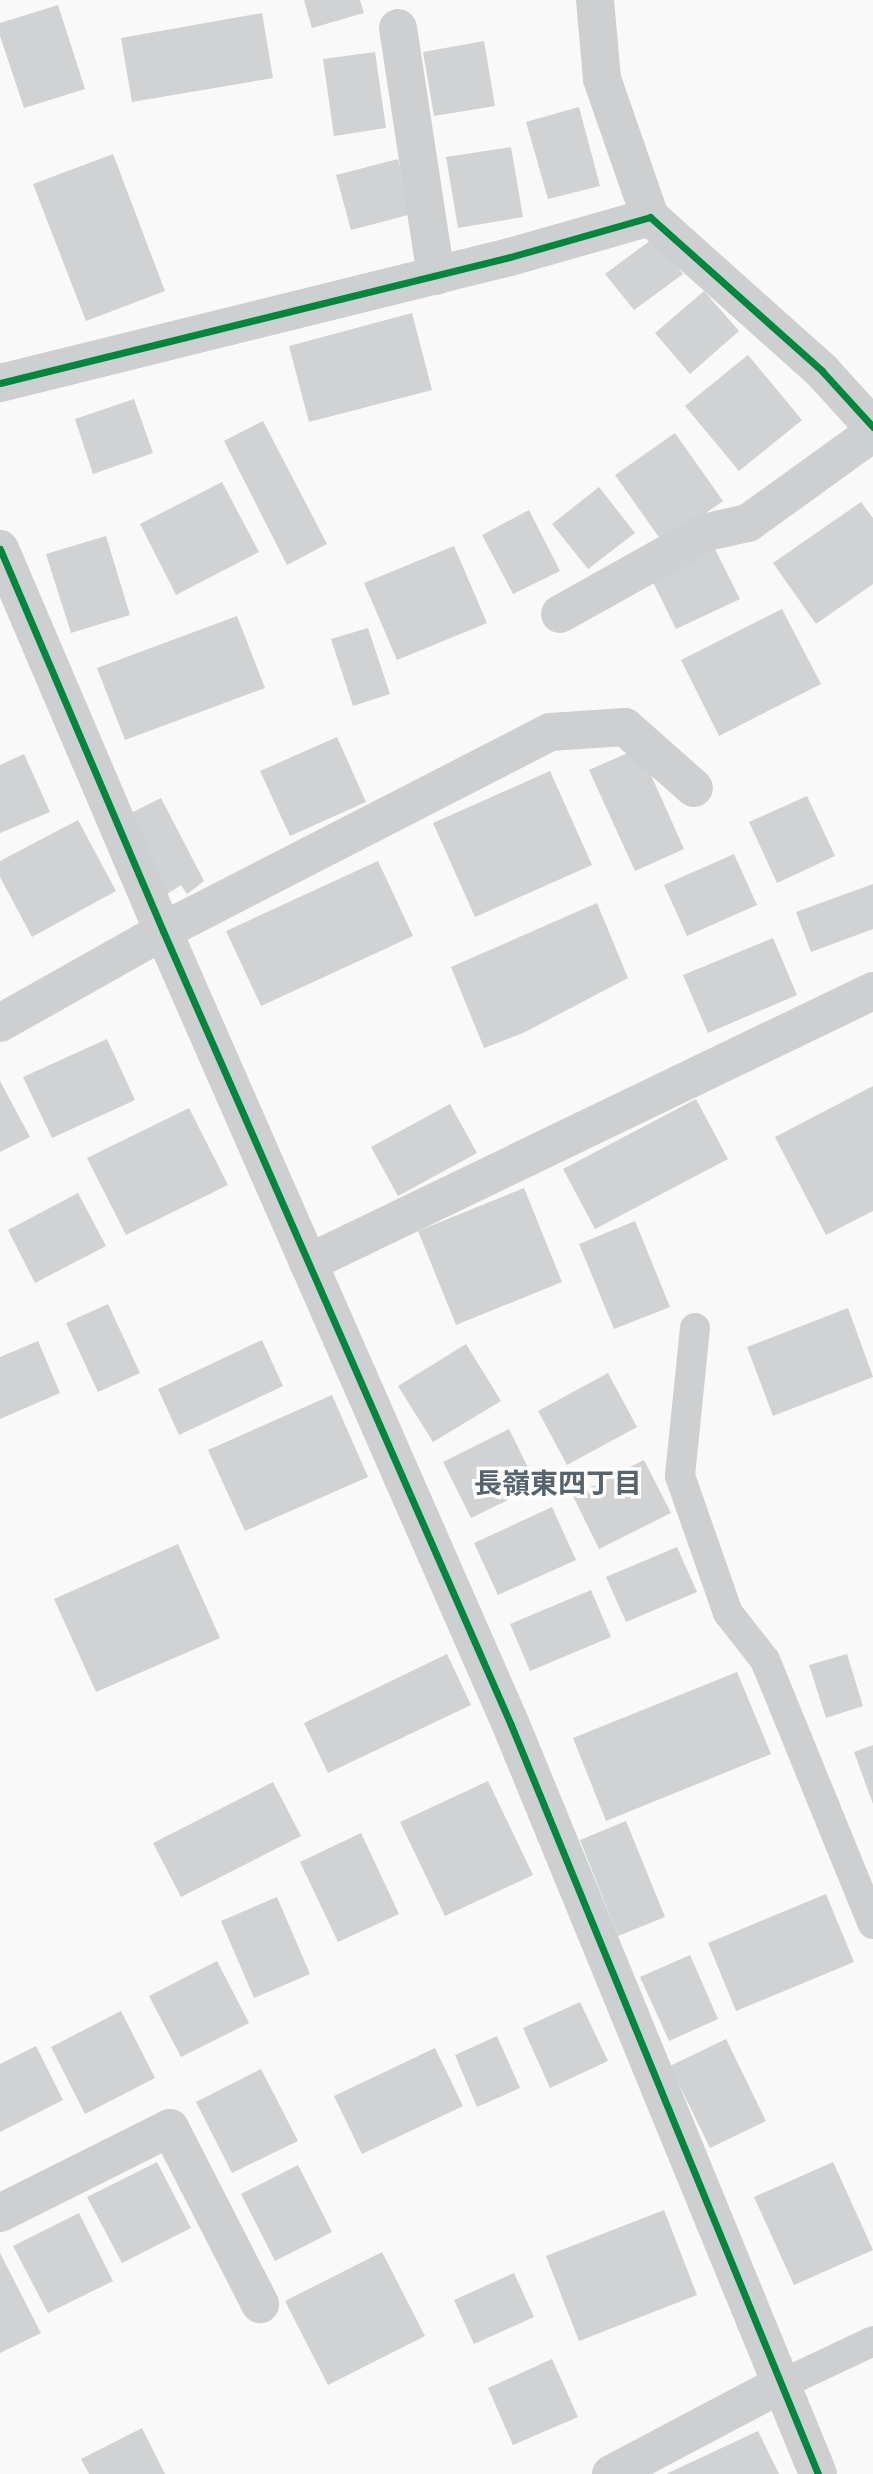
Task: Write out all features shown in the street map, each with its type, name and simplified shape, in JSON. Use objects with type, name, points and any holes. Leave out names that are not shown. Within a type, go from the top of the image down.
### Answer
[{"type":"street","points":[[595,0],[602,79],[650,217],[822,371],[873,427]]},
{"type":"street","points":[[397,28],[436,276]]},
{"type":"street","points":[[0,383],[436,276],[650,217]]},
{"type":"street","points":[[560,614],[707,532],[748,523],[873,433]]},
{"type":"street","points":[[3,563],[511,1725],[818,2474]]},
{"type":"street","points":[[0,1023],[163,931],[550,732],[625,727],[694,788]]},
{"type":"street","points":[[308,1263],[873,991]]},
{"type":"street","points":[[0,2213],[170,2128],[260,2304]]},
{"type":"street","points":[[611,2474],[780,2385]]},
{"type":"lane","points":[[695,1328],[680,1476],[728,1613],[765,1660],[873,1924]]},
{"type":"lane","points":[[780,2385],[873,2341]]},
{"type":"building","points":[[304,0],[360,0],[364,13],[312,28]]},
{"type":"building","points":[[58,5],[85,89],[24,108],[0,36],[0,23]]},
{"type":"building","points":[[262,13],[273,78],[132,102],[121,38]]},
{"type":"building","points":[[484,41],[495,106],[434,116],[423,52]]},
{"type":"building","points":[[375,52],[386,128],[334,136],[323,59]]},
{"type":"building","points":[[579,107],[600,186],[548,199],[526,122]]},
{"type":"building","points":[[511,147],[523,217],[458,228],[446,157]]},
{"type":"building","points":[[113,154],[165,291],[86,321],[33,184]]},
{"type":"building","points":[[398,159],[412,214],[351,230],[336,175]]},
{"type":"building","points":[[655,237],[683,274],[634,310],[605,274]]},
{"type":"building","points":[[704,291],[739,331],[690,374],[655,333]]},
{"type":"building","points":[[412,313],[432,390],[309,422],[289,346]]},
{"type":"building","points":[[748,355],[802,420],[739,471],[685,406]]},
{"type":"building","points":[[134,399],[153,453],[93,474],[75,419]]},
{"type":"building","points":[[263,421],[327,544],[287,565],[224,441]]},
{"type":"building","points":[[675,433],[723,501],[663,543],[615,475]]},
{"type":"building","points":[[222,482],[259,552],[176,595],[140,524]]},
{"type":"building","points":[[599,487],[635,533],[588,569],[552,524]]},
{"type":"building","points":[[861,502],[873,518],[873,584],[816,624],[773,563]]},
{"type":"building","points":[[529,510],[560,571],[513,594],[482,535]]},
{"type":"building","points":[[106,536],[130,615],[71,633],[46,554]]},
{"type":"building","points":[[454,546],[487,623],[397,660],[364,583]]},
{"type":"building","points":[[715,549],[740,599],[676,629],[652,580]]},
{"type":"building","points":[[782,609],[821,684],[719,736],[681,660]]},
{"type":"building","points":[[237,616],[265,688],[125,740],[97,668]]},
{"type":"building","points":[[368,628],[390,694],[353,706],[331,639]]},
{"type":"building","points":[[337,737],[366,802],[290,836],[260,771]]},
{"type":"building","points":[[639,748],[684,849],[635,871],[589,770]]},
{"type":"building","points":[[24,754],[50,812],[0,833],[0,765]]},
{"type":"building","points":[[550,771],[592,865],[475,917],[433,823]]},
{"type":"building","points":[[807,796],[835,856],[777,883],[749,822]]},
{"type":"building","points":[[161,798],[204,881],[187,894],[181,885],[158,900],[115,821]]},
{"type":"building","points":[[78,820],[116,891],[32,937],[0,877],[0,861]]},
{"type":"building","points":[[734,854],[757,905],[687,936],[664,885]]},
{"type":"building","points":[[378,861],[413,936],[261,1006],[226,931]]},
{"type":"building","points":[[873,884],[873,929],[811,952],[796,912]]},
{"type":"building","points":[[597,903],[628,978],[523,1033],[484,1048],[451,967]]},
{"type":"building","points":[[773,938],[797,995],[708,1033],[683,975]]},
{"type":"building","points":[[107,1039],[135,1100],[52,1138],[23,1077]]},
{"type":"building","points":[[0,1081],[30,1137],[0,1152]]},
{"type":"building","points":[[873,1086],[873,1211],[826,1235],[775,1137]]},
{"type":"building","points":[[696,1099],[728,1159],[595,1229],[563,1169]]},
{"type":"building","points":[[450,1104],[477,1153],[398,1196],[371,1147]]},
{"type":"building","points":[[189,1108],[228,1185],[126,1235],[87,1158]]},
{"type":"building","points":[[524,1188],[562,1282],[456,1325],[418,1231]]},
{"type":"building","points":[[78,1193],[106,1246],[35,1283],[8,1230]]},
{"type":"building","points":[[635,1221],[670,1307],[614,1329],[579,1244]]},
{"type":"building","points":[[108,1304],[140,1373],[98,1392],[66,1323]]},
{"type":"building","points":[[848,1308],[873,1377],[773,1416],[747,1347]]},
{"type":"building","points":[[262,1340],[283,1386],[179,1435],[158,1389]]},
{"type":"building","points":[[38,1341],[60,1393],[0,1419],[0,1357]]},
{"type":"building","points":[[466,1344],[501,1401],[433,1442],[398,1386]]},
{"type":"building","points":[[608,1373],[637,1427],[567,1465],[538,1411]]},
{"type":"building","points":[[332,1395],[368,1477],[245,1531],[208,1450]]},
{"type":"building","points":[[509,1429],[537,1486],[471,1518],[443,1462]]},
{"type":"building","points":[[644,1460],[671,1513],[599,1549],[573,1496]]},
{"type":"building","points":[[552,1507],[576,1560],[498,1595],[474,1543]]},
{"type":"building","points":[[178,1544],[220,1638],[96,1692],[54,1599]]},
{"type":"building","points":[[677,1547],[697,1592],[626,1622],[606,1577]]},
{"type":"building","points":[[591,1590],[611,1637],[530,1671],[510,1624]]},
{"type":"building","points":[[447,1654],[471,1705],[328,1773],[304,1723]]},
{"type":"building","points":[[847,1654],[863,1706],[826,1718],[809,1665]]},
{"type":"building","points":[[737,1672],[771,1754],[606,1821],[573,1738]]},
{"type":"building","points":[[873,1745],[873,1804],[854,1752]]},
{"type":"building","points":[[488,1781],[533,1875],[445,1916],[400,1822]]},
{"type":"building","points":[[273,1782],[301,1836],[181,1897],[153,1843]]},
{"type":"building","points":[[626,1821],[665,1917],[618,1936],[580,1840]]},
{"type":"building","points":[[361,1833],[399,1914],[338,1942],[300,1862]]},
{"type":"building","points":[[826,1894],[854,1962],[736,2011],[708,1943]]},
{"type":"building","points":[[277,1897],[310,1974],[254,1998],[221,1921]]},
{"type":"building","points":[[690,1955],[718,2019],[669,2041],[640,1977]]},
{"type":"building","points":[[217,1961],[249,2023],[181,2057],[149,1996]]},
{"type":"building","points":[[580,2002],[608,2061],[550,2088],[523,2028]]},
{"type":"building","points":[[121,2011],[155,2078],[85,2114],[51,2047]]},
{"type":"building","points":[[497,2036],[520,2088],[477,2107],[455,2055]]},
{"type":"building","points":[[726,2039],[766,2121],[710,2148],[670,2066]]},
{"type":"building","points":[[36,2046],[63,2100],[0,2132],[0,2064]]},
{"type":"building","points":[[435,2048],[463,2106],[362,2154],[334,2096]]},
{"type":"building","points":[[261,2069],[298,2141],[232,2173],[196,2102]]},
{"type":"building","points":[[157,2162],[191,2228],[122,2263],[87,2197]]},
{"type":"building","points":[[833,2162],[873,2250],[794,2285],[754,2197]]},
{"type":"building","points":[[298,2165],[332,2232],[275,2261],[241,2194]]},
{"type":"building","points":[[664,2210],[697,2295],[579,2341],[546,2256]]},
{"type":"building","points":[[79,2213],[113,2281],[48,2313],[13,2246]]},
{"type":"building","points":[[382,2252],[425,2336],[328,2385],[285,2301]]},
{"type":"building","points":[[0,2253],[41,2333],[0,2353]]},
{"type":"building","points":[[514,2273],[534,2317],[474,2344],[454,2300]]},
{"type":"building","points":[[552,2359],[578,2417],[513,2445],[488,2388]]},
{"type":"building","points":[[142,2428],[165,2474],[89,2474],[81,2459]]},
{"type":"building","points":[[758,2431],[779,2474],[666,2474]]},
{"type":"cycle path","points":[[0,383],[510,257],[650,217],[822,371],[873,427]]},
{"type":"cycle path","points":[[0,549],[163,931],[511,1725],[818,2474]]},
{"type":"district","name":"長嶺東四丁目","points":[[558,1483]]}]
